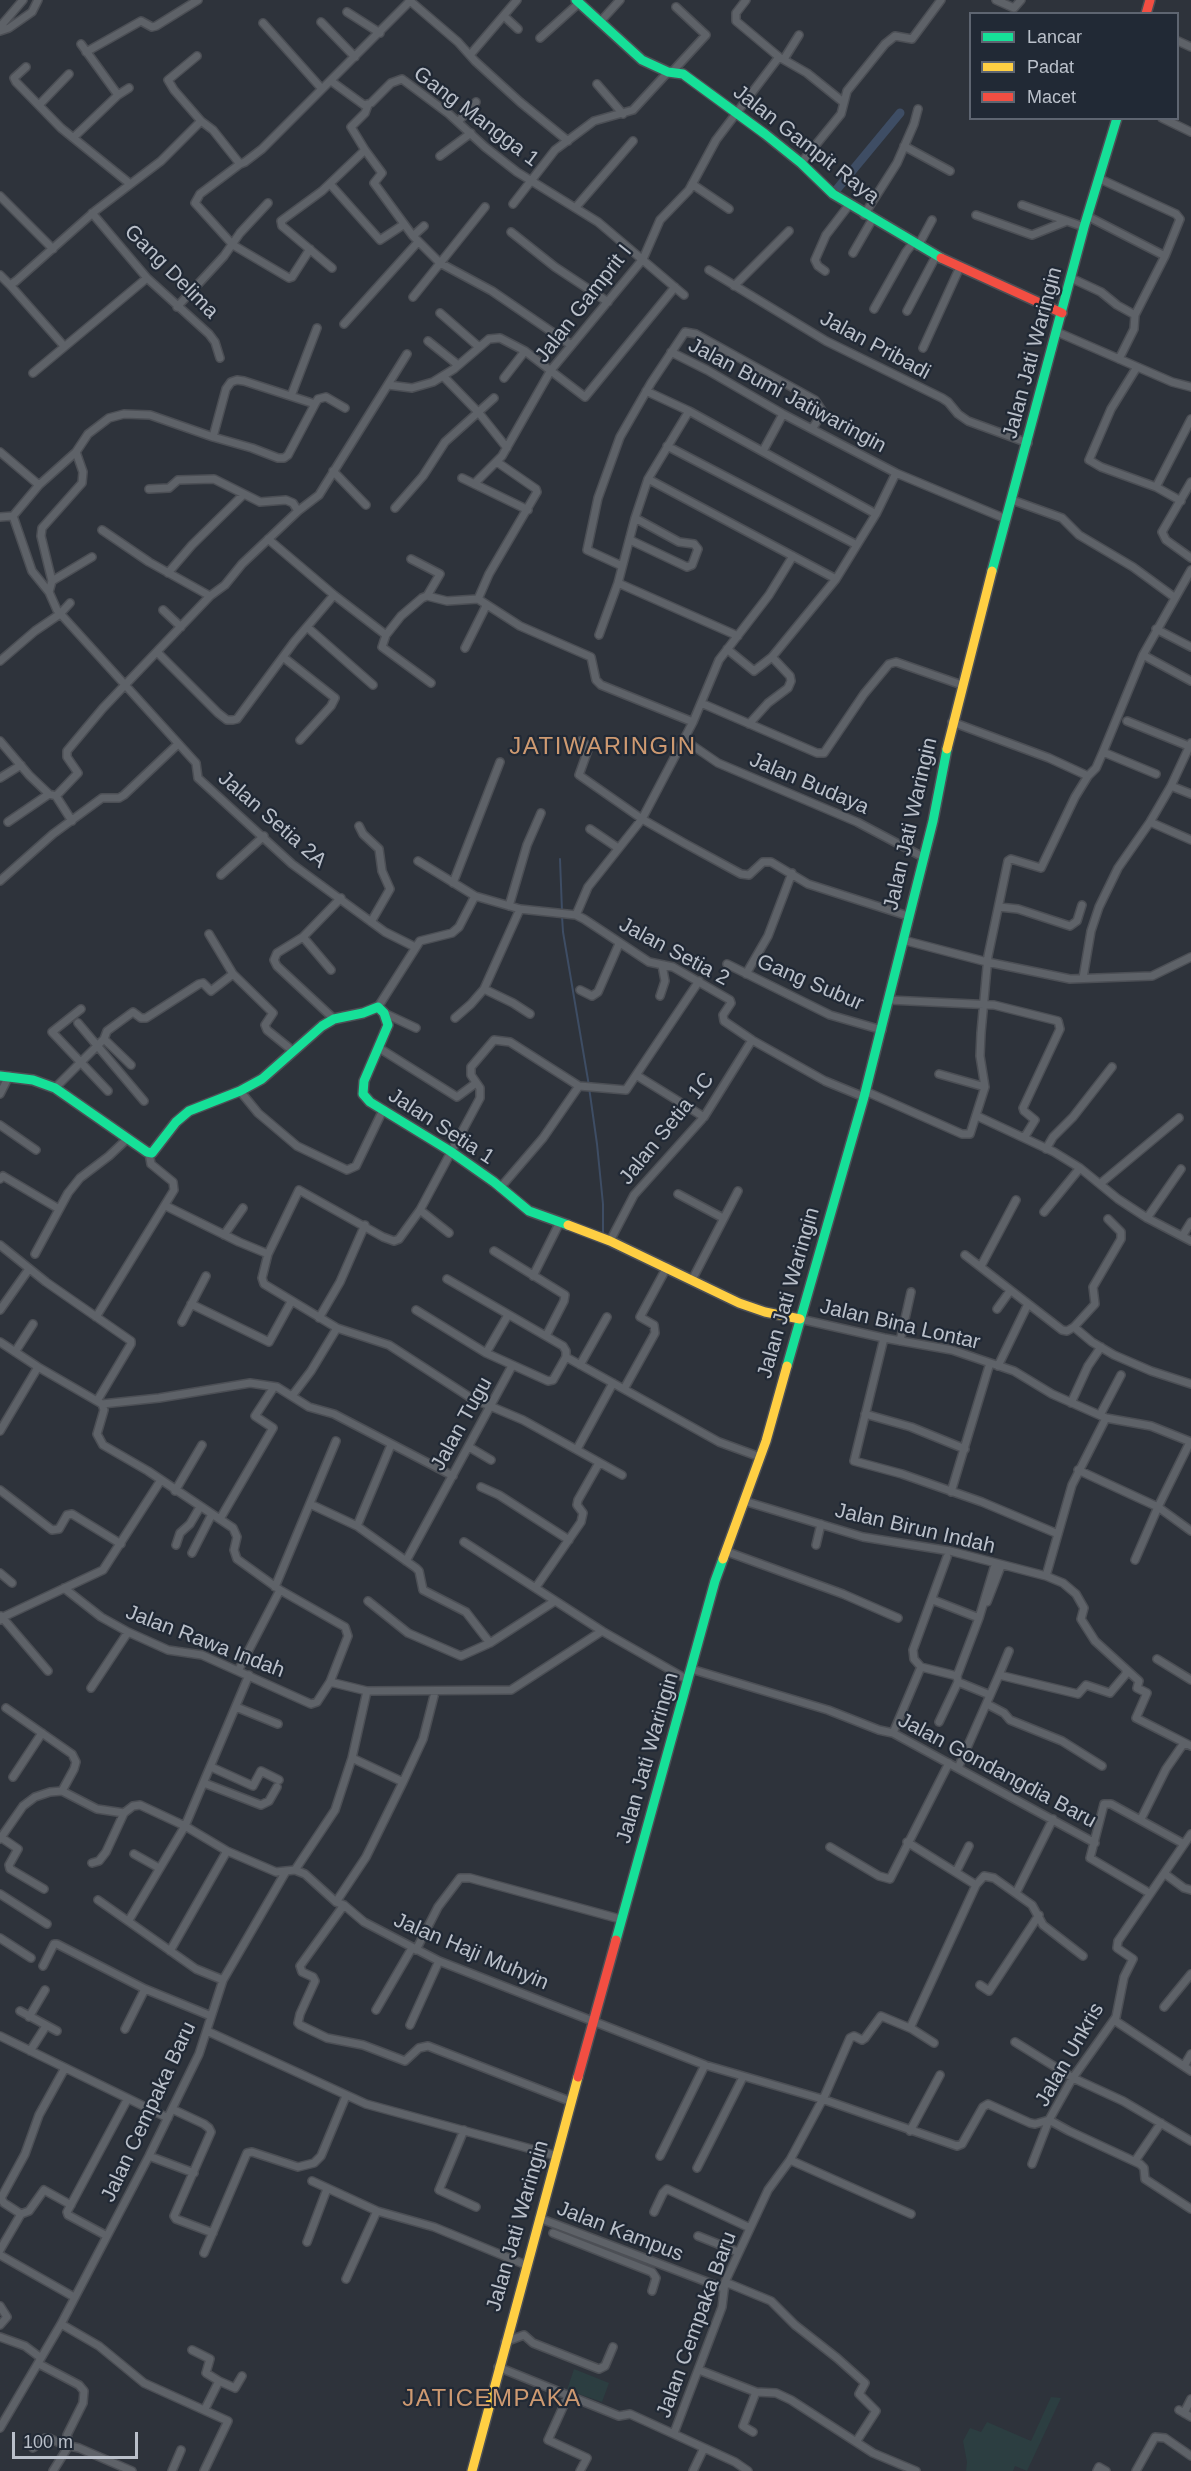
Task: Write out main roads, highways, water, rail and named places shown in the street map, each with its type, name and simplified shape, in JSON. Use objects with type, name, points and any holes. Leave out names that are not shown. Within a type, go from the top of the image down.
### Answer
[{"type":"main road","name":"Jalan Gampit Raya","points":[[578,1],[642,60],[689,78],[801,163],[833,194],[868,218],[936,256],[1062,313]]},
{"type":"main road","name":"Jalan Jati Waringin","points":[[472,2471],[538,2218],[715,1581],[760,1457],[882,1030],[933,821],[952,722],[1087,216],[1116,120]]},
{"type":"main road","name":"Jalan Setia 1","points":[[4,1076],[33,1080],[55,1088],[149,1153],[154,1152],[176,1122],[189,1112],[240,1091],[273,1070],[322,1026],[334,1019],[381,1010],[388,1025],[364,1081],[363,1094],[370,1102],[450,1151],[529,1211],[610,1241],[752,1307],[800,1319]]},
{"type":"waterway","points":[[833,194],[900,113]]},
{"type":"waterway","points":[[560,859],[562,911]]},
{"type":"waterway","points":[[562,916],[597,1144],[603,1204],[603,1233]]},
{"type":"district","name":"JATIWARINGIN","points":[[603,747]]},
{"type":"district","name":"JATICEMPAKA","points":[[492,2399]]}]
